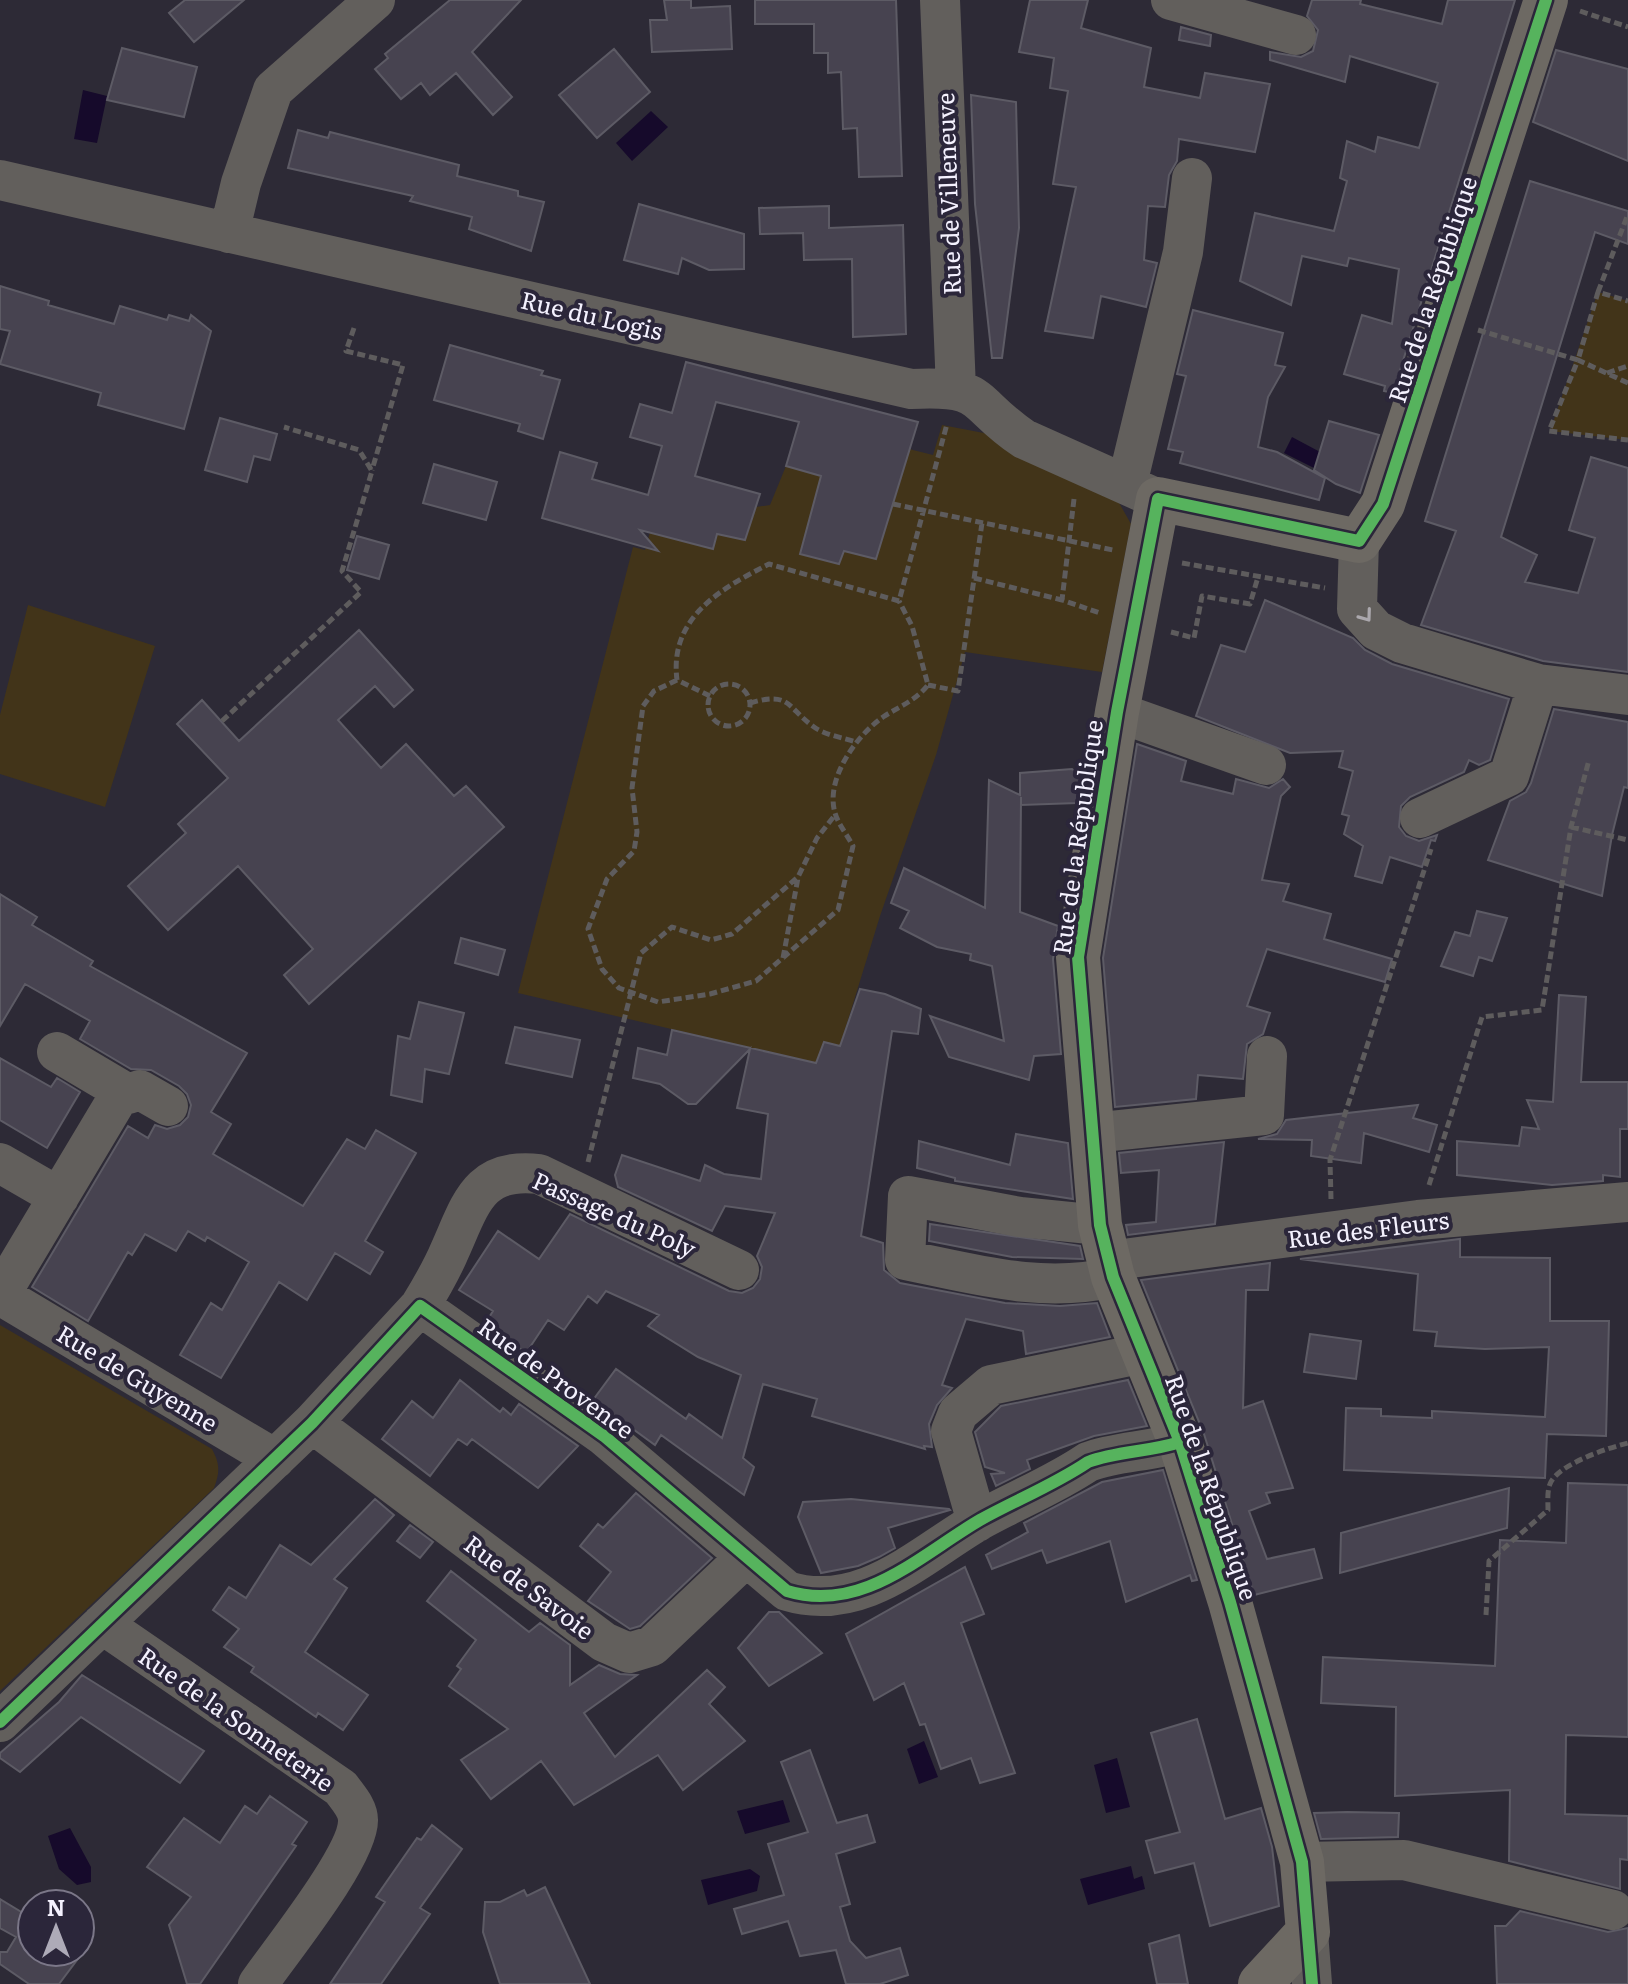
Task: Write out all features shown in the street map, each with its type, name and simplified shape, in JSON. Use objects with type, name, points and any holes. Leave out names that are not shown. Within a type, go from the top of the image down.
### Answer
[{"type":"main road","name":"Rue de la République","points":[[1359,541],[1383,504],[1444,321],[1560,5]]},
{"type":"main road","name":"Rue de la République","points":[[1142,492],[1117,712],[1078,957],[1092,1133],[1107,1254],[1180,1442],[1230,1602],[1302,1862],[1308,1932]]},
{"type":"main road","points":[[1142,492],[1359,541]]},
{"type":"main road","points":[[1260,1984],[1308,1932]]},
{"type":"street","points":[[229,233],[241,183],[273,90],[375,0]]},
{"type":"street","name":"Rue de Villeneuve","points":[[940,0],[956,389]]},
{"type":"street","points":[[1171,0],[1296,35]]},
{"type":"street","points":[[956,389],[985,403],[1004,425],[1024,439],[1142,492],[1183,252],[1192,178]]},
{"type":"street","name":"Rue du Logis","points":[[0,180],[479,287],[911,389],[956,389]]},
{"type":"street","points":[[1359,541],[1357,609],[1376,630],[1402,643],[1538,684],[1628,695]]},
{"type":"street","points":[[1433,812],[1509,776],[1538,684]]},
{"type":"street","points":[[1117,712],[1266,765]]},
{"type":"street","points":[[57,1052],[128,1094],[140,1090],[168,1106]]},
{"type":"street","points":[[1092,1133],[1264,1115],[1267,1056]]},
{"type":"street","points":[[0,1295],[122,1091]]},
{"type":"street","points":[[0,1163],[59,1197]]},
{"type":"street","name":"Passage du Poly","points":[[420,1306],[473,1198],[487,1183],[504,1174],[539,1174],[739,1270]]},
{"type":"street","name":"Rue des Fleurs","points":[[1107,1254],[1331,1232],[1418,1220],[1628,1202]]},
{"type":"street","name":"Rue de Guyenne","points":[[0,1295],[275,1459]]},
{"type":"street","points":[[0,1722],[312,1423],[420,1306]]},
{"type":"street","name":"Rue de Provence","points":[[420,1306],[604,1436],[787,1591],[810,1598],[862,1589],[912,1567],[977,1522],[1088,1462],[1102,1457],[1151,1452],[1180,1442]]},
{"type":"street","points":[[977,1522],[951,1431],[958,1413],[991,1385],[1144,1353]]},
{"type":"street","name":"Rue de Savoie","points":[[312,1423],[604,1642],[629,1653],[652,1646],[745,1558]]},
{"type":"street","name":"Rue de la Sonneterie","points":[[102,1624],[341,1788],[354,1805],[359,1819],[345,1858],[258,1984]]},
{"type":"street","points":[[1302,1862],[1404,1860],[1613,1910]]},
{"type":"street","points":[[1308,1932],[1312,1984]]},
{"type":"path","points":[[1560,5],[1628,27]]},
{"type":"path","points":[[1628,214],[1598,292],[1578,360],[1549,431],[1628,440]]},
{"type":"path","points":[[1598,292],[1628,301]]},
{"type":"path","points":[[1444,321],[1578,360],[1628,383]]},
{"type":"path","points":[[222,721],[361,592],[342,571],[403,365],[346,351],[354,328]]},
{"type":"path","points":[[1607,373],[1628,366]]},
{"type":"path","points":[[928,685],[912,626],[899,601],[956,389]]},
{"type":"path","points":[[284,427],[359,450],[372,471]]},
{"type":"path","points":[[928,685],[958,691],[982,523]]},
{"type":"path","points":[[677,680],[674,658],[677,647],[697,612],[731,583],[769,564],[899,601]]},
{"type":"path","points":[[974,578],[1062,600]]},
{"type":"path","points":[[677,680],[710,696]]},
{"type":"path","points":[[677,680],[654,691],[643,706],[632,788],[637,832],[634,851],[607,879],[588,929],[602,969],[619,988],[658,1002],[710,994],[756,981],[838,910],[853,846],[835,815],[833,797],[842,767],[856,742],[882,718],[917,699],[928,685]]},
{"type":"path","points":[[733,684],[745,691],[750,703],[742,722],[722,725],[709,710],[710,696],[720,686],[733,684]]},
{"type":"path","points":[[750,703],[772,697],[791,703],[815,728],[856,742]]},
{"type":"path","points":[[1418,1220],[1482,1017],[1542,1010],[1571,827],[1589,760]]},
{"type":"path","points":[[1331,1232],[1330,1160],[1433,812]]},
{"type":"path","points":[[783,958],[798,877],[817,838],[835,815]]},
{"type":"path","points":[[1571,827],[1628,840]]},
{"type":"path","points":[[581,1194],[629,991],[641,953],[672,927],[711,940],[732,934],[798,877]]},
{"type":"path","points":[[1486,1615],[1489,1561],[1548,1510],[1548,1486],[1558,1472],[1607,1448],[1628,1443]]},
{"type":"shaded area","points":[[83,90],[107,96],[97,143],[74,139]]},
{"type":"shaded area","points":[[651,111],[668,127],[632,161],[616,143]]},
{"type":"shaded area","points":[[1598,292],[1628,301],[1628,440],[1550,431]]},
{"type":"shaded area","points":[[942,425],[989,434],[1118,501],[1131,524],[1102,672],[965,652],[936,755],[880,916],[840,1046],[816,1063],[518,993],[633,547],[645,550],[650,532],[717,534],[745,540],[756,507],[770,505],[786,466],[835,480],[811,512],[800,554],[839,564],[844,551],[876,559],[909,449],[933,455]]},
{"type":"shaded area","points":[[1292,437],[1322,453],[1314,468],[1284,453]]},
{"type":"shaded area","points":[[28,605],[155,646],[105,807],[0,774],[0,715]]},
{"type":"shaded area","points":[[0,1325],[212,1449],[218,1468],[214,1488],[0,1691]]},
{"type":"shaded area","points":[[924,1741],[938,1777],[919,1784],[907,1749]]},
{"type":"shaded area","points":[[1117,1758],[1130,1807],[1106,1813],[1094,1765]]},
{"type":"shaded area","points":[[783,1800],[790,1822],[745,1834],[737,1811]]},
{"type":"shaded area","points":[[70,1828],[91,1867],[91,1882],[77,1885],[59,1869],[48,1836]]},
{"type":"shaded area","points":[[1131,1866],[1134,1879],[1142,1876],[1145,1889],[1088,1905],[1080,1879]]},
{"type":"shaded area","points":[[750,1869],[760,1876],[757,1891],[708,1905],[701,1880]]},
{"type":"building","points":[[185,0],[244,0],[194,42],[169,13]]},
{"type":"building","points":[[450,0],[521,0],[472,52],[512,97],[493,115],[456,73],[430,95],[421,83],[401,99],[375,69],[388,58],[385,54]]},
{"type":"building","points":[[664,0],[691,0],[691,8],[730,6],[732,49],[652,52],[650,20],[667,20]]},
{"type":"building","points":[[755,0],[896,0],[902,176],[859,177],[857,128],[843,129],[841,72],[828,73],[828,53],[814,53],[814,24],[755,24]]},
{"type":"building","points":[[1030,0],[1088,0],[1081,28],[1151,48],[1144,87],[1200,98],[1205,73],[1270,84],[1255,152],[1179,139],[1177,161],[1169,175],[1165,207],[1148,206],[1144,260],[1157,263],[1146,307],[1101,296],[1093,338],[1045,331],[1076,187],[1053,184],[1068,91],[1050,88],[1054,58],[1019,52]]},
{"type":"building","points":[[1312,0],[1361,0],[1360,4],[1442,24],[1448,0],[1515,0],[1393,393],[1384,391],[1385,386],[1344,374],[1362,315],[1392,324],[1399,269],[1349,258],[1347,266],[1302,256],[1291,305],[1240,281],[1255,213],[1334,231],[1347,181],[1340,178],[1347,141],[1375,152],[1378,137],[1419,148],[1438,83],[1350,56],[1345,82],[1270,60],[1270,52],[1301,57],[1313,51],[1318,30],[1307,16]]},
{"type":"building","points":[[1181,27],[1211,35],[1210,46],[1179,40]]},
{"type":"building","points":[[122,48],[197,67],[184,117],[107,100]]},
{"type":"building","points":[[614,49],[650,92],[597,138],[559,95]]},
{"type":"building","points":[[1556,50],[1628,69],[1628,161],[1533,122]]},
{"type":"building","points":[[971,95],[1016,102],[1019,228],[1002,358],[992,358],[975,204]]},
{"type":"building","points":[[298,130],[328,138],[330,132],[459,165],[457,176],[518,191],[518,196],[544,202],[531,251],[469,229],[472,217],[410,201],[413,196],[288,168]]},
{"type":"building","points":[[1530,181],[1628,211],[1628,244],[1595,232],[1501,537],[1537,555],[1525,582],[1578,593],[1595,538],[1569,530],[1591,457],[1628,468],[1628,672],[1543,661],[1421,625],[1456,531],[1425,521]]},
{"type":"building","points":[[639,204],[744,234],[744,269],[709,270],[682,258],[678,274],[624,260]]},
{"type":"building","points":[[829,206],[829,228],[903,225],[906,334],[853,337],[852,259],[804,260],[803,233],[760,234],[759,208]]},
{"type":"building","points":[[0,286],[49,301],[48,305],[114,324],[120,306],[167,320],[169,315],[189,321],[191,315],[211,331],[184,429],[98,405],[101,393],[0,364],[10,331],[0,329]]},
{"type":"building","points":[[1193,310],[1283,333],[1275,365],[1285,367],[1268,397],[1258,447],[1277,452],[1325,478],[1319,500],[1180,463],[1183,452],[1168,449],[1186,376],[1177,374]]},
{"type":"building","points":[[450,345],[543,371],[541,375],[560,380],[543,439],[518,431],[520,424],[434,400]]},
{"type":"building","points":[[686,362],[918,422],[876,559],[844,551],[839,564],[800,554],[821,476],[786,466],[799,422],[716,402],[695,476],[760,494],[745,540],[717,534],[713,549],[640,530],[658,551],[542,518],[560,452],[597,463],[592,479],[648,495],[662,446],[630,437],[640,404],[672,413]]},
{"type":"building","points":[[220,418],[277,434],[270,460],[254,456],[247,482],[205,470]]},
{"type":"building","points":[[1329,421],[1379,435],[1360,493],[1336,484],[1314,470]]},
{"type":"building","points":[[434,464],[497,482],[486,520],[423,503]]},
{"type":"building","points":[[357,536],[389,545],[379,579],[347,570]]},
{"type":"building","points":[[1265,600],[1353,638],[1365,650],[1392,664],[1509,699],[1490,760],[1479,765],[1469,760],[1464,772],[1410,797],[1401,806],[1399,827],[1406,836],[1419,841],[1437,835],[1435,841],[1431,840],[1422,867],[1390,857],[1382,883],[1355,876],[1363,846],[1344,834],[1349,816],[1342,814],[1353,771],[1339,767],[1343,751],[1290,753],[1196,716],[1221,645],[1245,652]]},
{"type":"building","points":[[359,630],[413,690],[394,707],[375,686],[338,720],[381,768],[406,744],[454,796],[466,786],[504,827],[309,1004],[284,975],[313,949],[238,866],[168,930],[128,886],[186,833],[178,824],[228,778],[177,724],[202,700],[239,741]]},
{"type":"building","points":[[1554,709],[1628,722],[1628,788],[1624,787],[1612,835],[1602,896],[1488,860],[1510,801],[1526,792],[1531,783]]},
{"type":"building","points":[[1137,744],[1186,761],[1181,781],[1233,794],[1236,779],[1269,788],[1283,779],[1290,787],[1281,796],[1262,880],[1289,884],[1283,901],[1331,914],[1324,939],[1392,959],[1385,982],[1267,949],[1247,1006],[1270,1013],[1263,1034],[1247,1044],[1243,1079],[1198,1075],[1196,1099],[1115,1107],[1103,958]]},
{"type":"building","points":[[1072,769],[1082,776],[1077,803],[1021,805],[1021,797],[1020,912],[1058,926],[1053,959],[1061,1054],[1034,1056],[1029,1080],[949,1057],[930,1016],[1004,1041],[992,966],[970,960],[971,954],[937,947],[900,928],[909,911],[891,903],[904,868],[985,908],[989,780],[1020,795],[1020,773]]},
{"type":"building","points":[[0,894],[37,917],[32,925],[93,961],[90,966],[247,1053],[211,1112],[231,1124],[213,1154],[303,1206],[347,1139],[365,1149],[376,1130],[416,1153],[365,1241],[383,1252],[370,1274],[335,1253],[307,1300],[279,1282],[221,1378],[180,1355],[211,1303],[222,1310],[249,1262],[207,1237],[205,1241],[188,1231],[176,1251],[145,1234],[132,1255],[128,1252],[88,1321],[32,1287],[128,1126],[148,1138],[155,1125],[167,1129],[180,1125],[188,1117],[191,1105],[187,1094],[179,1086],[151,1070],[131,1069],[80,1039],[90,1021],[25,984],[0,1026]]},
{"type":"building","points":[[1477,911],[1507,918],[1492,961],[1479,957],[1473,976],[1441,966],[1455,932],[1470,936]]},
{"type":"building","points":[[461,938],[505,950],[498,975],[455,963]]},
{"type":"building","points":[[860,989],[885,994],[921,1009],[918,1034],[892,1031],[861,1236],[883,1243],[884,1270],[900,1283],[1005,1303],[1060,1306],[1097,1303],[1110,1337],[1026,1354],[1023,1331],[966,1319],[942,1385],[952,1388],[937,1405],[929,1424],[932,1447],[924,1446],[925,1449],[812,1416],[817,1399],[763,1384],[743,1458],[754,1467],[744,1495],[661,1435],[655,1445],[593,1400],[616,1369],[686,1419],[689,1414],[722,1438],[741,1375],[698,1357],[648,1326],[659,1315],[606,1291],[597,1303],[588,1296],[564,1330],[548,1320],[526,1353],[485,1324],[493,1311],[459,1290],[498,1231],[539,1259],[570,1214],[729,1291],[742,1293],[753,1288],[760,1279],[762,1267],[757,1256],[775,1213],[725,1206],[712,1231],[618,1187],[615,1175],[622,1155],[700,1181],[705,1165],[724,1174],[761,1179],[768,1114],[737,1108],[750,1049],[696,1104],[688,1104],[660,1084],[633,1078],[638,1048],[667,1055],[672,1030],[816,1063],[824,1042],[840,1046]]},
{"type":"building","points":[[1559,995],[1586,997],[1581,1082],[1628,1082],[1628,1129],[1620,1129],[1620,1177],[1603,1175],[1603,1181],[1552,1185],[1457,1175],[1457,1141],[1519,1146],[1522,1127],[1539,1129],[1527,1100],[1553,1102]]},
{"type":"building","points":[[419,1002],[464,1013],[449,1074],[425,1069],[422,1102],[391,1095],[398,1036],[410,1039]]},
{"type":"building","points":[[515,1027],[580,1040],[572,1077],[506,1063]]},
{"type":"building","points":[[0,1058],[51,1087],[57,1078],[80,1092],[47,1148],[0,1120]]},
{"type":"building","points":[[1418,1105],[1413,1118],[1437,1125],[1429,1152],[1364,1133],[1361,1163],[1311,1156],[1312,1140],[1258,1139],[1277,1134],[1286,1120]]},
{"type":"building","points":[[1016,1134],[1068,1143],[1073,1199],[955,1181],[955,1178],[917,1168],[919,1141],[1010,1165]]},
{"type":"building","points":[[1224,1142],[1215,1224],[1128,1235],[1126,1225],[1156,1222],[1159,1170],[1121,1173],[1119,1153]]},
{"type":"building","points":[[930,1224],[1080,1246],[1083,1259],[1012,1257],[929,1241]]},
{"type":"building","points":[[1460,1239],[1460,1257],[1550,1258],[1550,1321],[1609,1321],[1606,1436],[1547,1434],[1545,1478],[1344,1470],[1346,1408],[1381,1409],[1381,1416],[1432,1418],[1432,1411],[1545,1417],[1549,1347],[1485,1349],[1435,1346],[1437,1332],[1414,1330],[1418,1274],[1300,1259]]},
{"type":"building","points":[[1270,1263],[1268,1290],[1246,1290],[1243,1408],[1263,1401],[1293,1488],[1266,1493],[1270,1503],[1249,1511],[1267,1559],[1314,1549],[1322,1578],[1254,1595],[1204,1434],[1141,1280]]},
{"type":"building","points":[[1310,1334],[1361,1341],[1356,1379],[1304,1372]]},
{"type":"building","points":[[460,1380],[500,1412],[503,1408],[511,1415],[519,1404],[578,1446],[538,1488],[472,1439],[467,1445],[458,1439],[430,1476],[382,1439],[412,1401],[433,1418]]},
{"type":"building","points":[[1128,1380],[1147,1426],[1094,1436],[1027,1460],[1030,1469],[996,1486],[991,1474],[1005,1473],[985,1467],[975,1432],[1001,1406]]},
{"type":"building","points":[[1163,1470],[1197,1580],[1192,1581],[1190,1575],[1126,1602],[1110,1541],[1047,1563],[1042,1550],[992,1569],[986,1555],[1028,1532],[1024,1523],[1102,1482]]},
{"type":"building","points":[[1568,1483],[1628,1485],[1628,1737],[1566,1735],[1565,1814],[1628,1816],[1628,1860],[1620,1859],[1620,1889],[1509,1861],[1510,1790],[1395,1796],[1396,1707],[1321,1703],[1323,1657],[1495,1666],[1500,1540],[1566,1543]]},
{"type":"building","points":[[1509,1488],[1507,1528],[1340,1573],[1341,1533]]},
{"type":"building","points":[[636,1493],[712,1558],[640,1626],[630,1629],[588,1601],[611,1572],[580,1546],[598,1524],[603,1528]]},
{"type":"building","points":[[375,1499],[394,1515],[334,1579],[347,1588],[305,1652],[368,1695],[343,1730],[318,1713],[316,1717],[251,1672],[254,1667],[224,1647],[239,1629],[213,1610],[229,1587],[246,1598],[280,1545],[311,1565]]},
{"type":"building","points":[[851,1499],[950,1510],[888,1528],[895,1548],[879,1557],[858,1566],[821,1573],[798,1517],[803,1502]]},
{"type":"building","points":[[410,1525],[433,1542],[420,1558],[397,1541]]},
{"type":"building","points":[[965,1567],[984,1614],[961,1623],[1015,1773],[980,1783],[971,1758],[941,1769],[925,1724],[920,1725],[904,1683],[874,1700],[846,1634]]},
{"type":"building","points":[[451,1571],[529,1632],[540,1623],[570,1645],[570,1685],[599,1665],[620,1674],[637,1675],[584,1713],[615,1757],[707,1670],[725,1687],[709,1704],[745,1741],[683,1790],[658,1755],[574,1805],[541,1761],[491,1799],[461,1760],[508,1729],[449,1686],[461,1669],[457,1666],[476,1640],[427,1601]]},
{"type":"building","points":[[769,1612],[779,1612],[822,1653],[769,1686],[738,1648]]},
{"type":"building","points":[[82,1675],[204,1751],[180,1783],[81,1717],[20,1772],[0,1758],[0,1753],[59,1702]]},
{"type":"building","points":[[1197,1719],[1225,1819],[1261,1808],[1272,1847],[1279,1906],[1210,1926],[1194,1863],[1155,1873],[1146,1841],[1180,1832],[1151,1733]]},
{"type":"building","points":[[810,1750],[837,1823],[867,1815],[875,1842],[836,1854],[850,1904],[840,1907],[850,1941],[866,1958],[900,1948],[908,1975],[880,1984],[846,1984],[836,1950],[800,1956],[788,1921],[742,1934],[734,1909],[784,1895],[768,1844],[808,1832],[781,1762]]},
{"type":"building","points":[[270,1796],[307,1822],[292,1844],[296,1846],[200,1984],[187,1984],[169,1925],[191,1897],[147,1867],[184,1818],[220,1843],[245,1806],[257,1814]]},
{"type":"building","points":[[1314,1813],[1399,1813],[1398,1837],[1321,1839]]},
{"type":"building","points":[[432,1825],[462,1849],[420,1908],[430,1914],[381,1984],[330,1984],[385,1902],[376,1897],[417,1838],[421,1840]]},
{"type":"building","points":[[545,1887],[590,1984],[500,1984],[483,1932],[485,1902],[500,1902],[524,1890],[527,1896]]},
{"type":"building","points":[[0,1899],[16,1909],[16,1937],[0,1928]]},
{"type":"building","points":[[1520,1911],[1608,1932],[1628,1928],[1628,1984],[1497,1984],[1495,1926],[1506,1926]]},
{"type":"building","points":[[1179,1935],[1188,1984],[1157,1984],[1149,1944]]},
{"type":"building","points":[[16,1937],[16,1968],[71,1968],[59,1984],[29,1984],[0,1964],[0,1952],[7,1952]]},
{"type":"cycle path","points":[[1312,1984],[1302,1862],[1230,1602],[1180,1442],[1113,1277],[1100,1225],[1078,957],[1117,712],[1158,499],[1359,541],[1383,504],[1546,0]]},
{"type":"cycle path","points":[[0,1722],[312,1423],[420,1306],[604,1436],[787,1591],[814,1596],[840,1595],[889,1577],[980,1520],[1088,1462],[1180,1442]]}]
